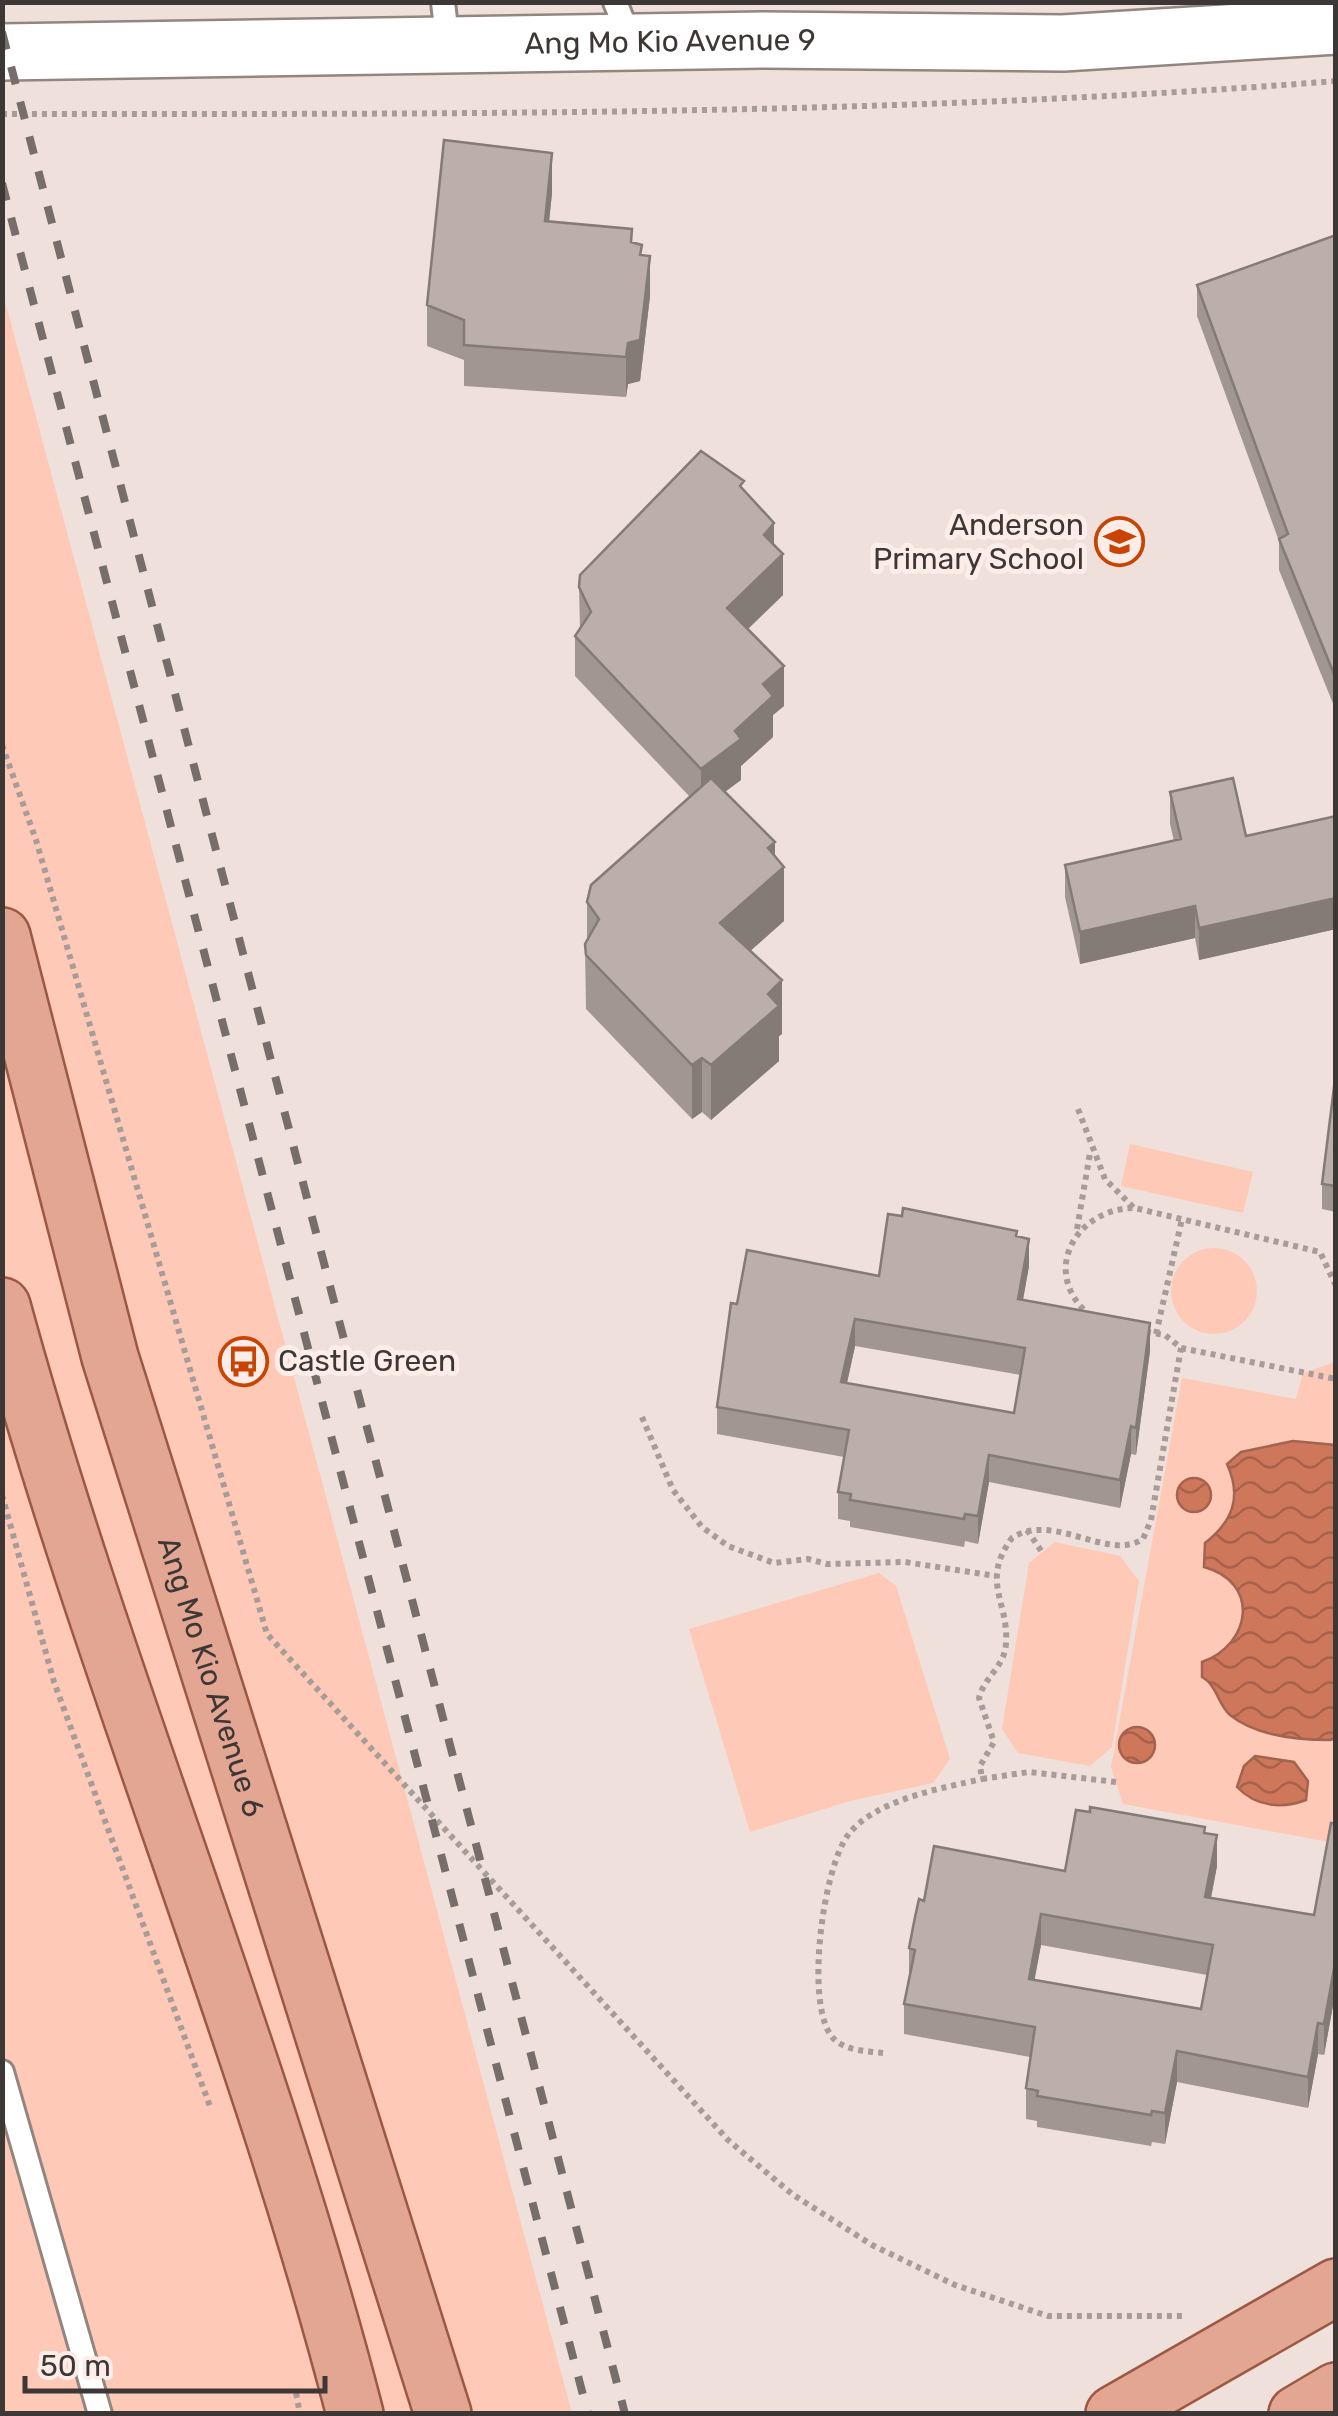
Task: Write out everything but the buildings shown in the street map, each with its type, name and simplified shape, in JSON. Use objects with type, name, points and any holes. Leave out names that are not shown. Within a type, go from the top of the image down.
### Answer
[{"type":"main road","name":"Ang Mo Kio Avenue 6","points":[[2,936],[110,1357],[443,2414]]},
{"type":"main road","points":[[2,1306],[116,1676],[203,1922],[355,2414]]},
{"type":"main road","points":[[1114,2414],[1336,2287]]},
{"type":"main road","points":[[1297,2414],[1336,2391]]},
{"type":"street","name":"Ang Mo Kio Avenue 9","points":[[2,52],[445,24],[624,23],[1081,42],[1336,26]]},
{"type":"lane","points":[[2,2072],[100,2414]]},
{"type":"path","points":[[2,114],[776,105],[1151,96],[1336,80]]},
{"type":"path","points":[[2,745],[36,840],[268,1634],[728,2140],[792,2194],[872,2245],[956,2285],[1048,2316],[1198,2316]]},
{"type":"path","points":[[1078,1109],[1105,1179],[1135,1208]]},
{"type":"path","points":[[1090,1146],[1084,1206],[1066,1268],[1071,1291],[1082,1308],[1100,1321]]},
{"type":"path","points":[[1072,1244],[1084,1225],[1101,1212],[1135,1208],[1320,1252],[1336,1286]]},
{"type":"path","points":[[1156,1334],[1182,1220]]},
{"type":"path","points":[[1141,1330],[1181,1348],[1336,1379]]},
{"type":"path","points":[[982,1780],[980,1766],[994,1742],[978,1698],[1004,1659],[1006,1642],[996,1576],[1004,1550],[1027,1530],[1048,1530],[1125,1545],[1143,1539],[1152,1520],[1181,1348]]},
{"type":"path","points":[[642,1417],[674,1490],[702,1527],[728,1546],[774,1562],[905,1562],[996,1576]]},
{"type":"path","points":[[2,1495],[54,1682],[216,2124]]},
{"type":"path","points":[[1027,1530],[1042,1552]]},
{"type":"path","points":[[883,2053],[846,2047],[834,2040],[821,2013],[820,1946],[838,1857],[848,1836],[865,1820],[918,1797],[982,1780],[1029,1772],[1116,1782]]},
{"type":"path","points":[[293,2378],[300,2414]]},
{"type":"shaded area","points":[[2,290],[572,2413],[3,2413]]},
{"type":"shaded area","points":[[1130,1144],[1253,1172],[1243,1213],[1121,1186]]},
{"type":"shaded area","points":[[1214,1248],[1238,1255],[1250,1267],[1257,1291],[1250,1315],[1238,1327],[1214,1334],[1190,1327],[1178,1315],[1171,1291],[1178,1267],[1190,1255]]},
{"type":"shaded area","points":[[1335,1362],[1335,1843],[1123,1804],[1111,1767],[1182,1378],[1296,1399],[1303,1373]]},
{"type":"shaded area","points":[[1055,1542],[1120,1556],[1139,1581],[1112,1747],[1090,1766],[1018,1753],[1002,1729],[1029,1563]]},
{"type":"shaded area","points":[[879,1573],[896,1586],[950,1759],[933,1783],[850,1801],[750,1832],[689,1629]]},
{"type":"water","points":[[1293,1441],[1335,1445],[1336,1738],[1330,1740],[1277,1735],[1252,1728],[1226,1711],[1202,1677],[1202,1662],[1231,1642],[1243,1613],[1234,1586],[1204,1567],[1205,1543],[1222,1526],[1232,1508],[1234,1487],[1227,1464],[1241,1452]]},
{"type":"water","points":[[1194,1478],[1206,1483],[1211,1495],[1206,1507],[1194,1512],[1182,1507],[1177,1495],[1182,1483]]},
{"type":"water","points":[[1137,1727],[1149,1733],[1155,1745],[1149,1757],[1137,1763],[1125,1757],[1119,1745],[1125,1733]]},
{"type":"water","points":[[1255,1756],[1294,1762],[1308,1781],[1306,1800],[1270,1804],[1244,1794],[1237,1787],[1244,1766]]},
{"type":"railway","points":[[2,32],[625,2414]]},
{"type":"railway","points":[[2,183],[588,2414]]},
{"type":"place","name":"Anderson Primary School","points":[[1119,542]]},
{"type":"place","name":"Castle Green","points":[[243,1361]]}]
